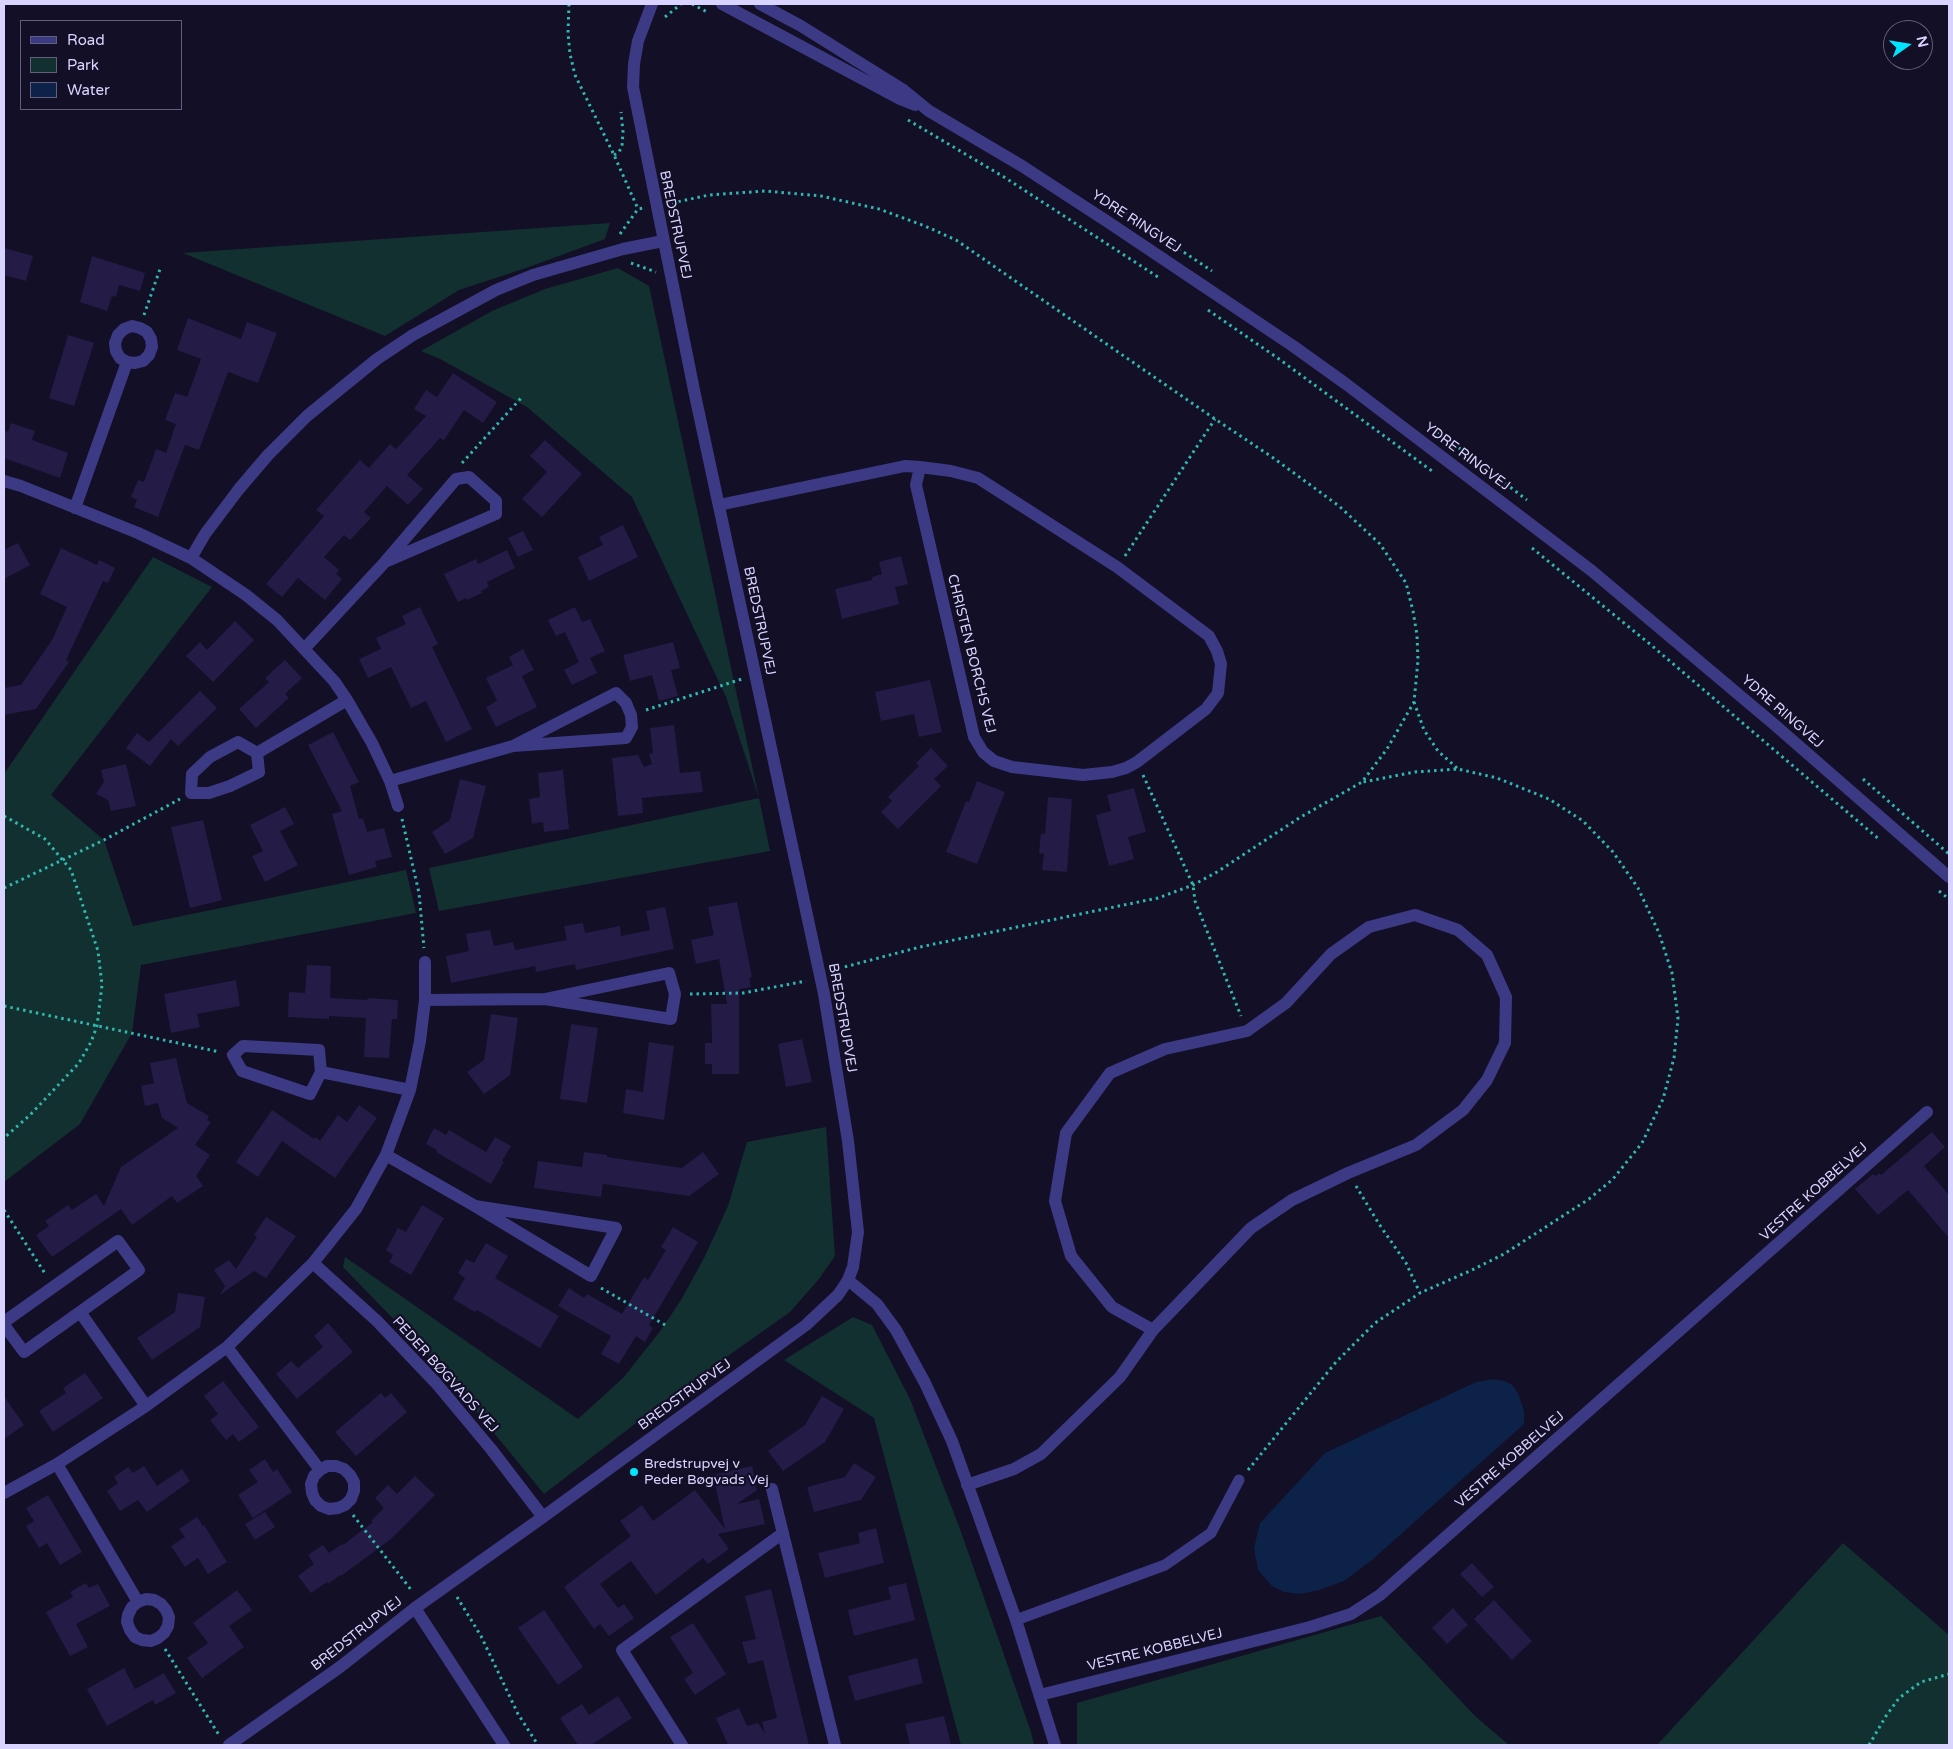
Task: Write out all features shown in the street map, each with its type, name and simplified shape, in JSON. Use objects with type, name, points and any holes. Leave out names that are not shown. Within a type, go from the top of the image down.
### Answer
[{"type":"street","name":"BREDSTRUPVEJ","points":[[223,1742],[340,1667],[415,1602],[543,1517],[806,1325],[838,1295],[848,1280],[856,1254],[858,1232],[848,1141],[824,994],[663,241],[633,87],[638,41],[652,4]]},
{"type":"street","name":"YDRE RINGVEJ","points":[[722,4],[900,99],[929,111],[1022,166],[1285,341],[1354,390],[1592,571],[1776,726],[1949,877]]},
{"type":"street","name":"YDRE RINGVEJ","points":[[760,4],[801,26],[902,89],[929,111]]},
{"type":"street","points":[[191,558],[205,534],[268,455],[307,416],[377,359],[413,334],[496,290],[534,275],[622,250],[663,241]]},
{"type":"street","points":[[132,326],[140,328],[147,332],[151,339],[152,347],[149,355],[143,361],[127,362],[120,358],[116,351],[115,343],[118,335],[124,329],[132,326]]},
{"type":"street","points":[[75,508],[127,362]]},
{"type":"street","name":"CHRISTEN BORCHS VEJ","points":[[719,505],[905,466],[920,467],[951,471],[978,478],[1118,567],[1209,636],[1221,664],[1218,694],[1206,709],[1137,762],[1112,772],[1083,775],[1012,767],[994,761],[983,752],[974,737],[916,485],[920,467]]},
{"type":"street","points":[[304,648],[386,562],[456,479],[469,477],[496,501],[496,514],[386,562]]},
{"type":"street","points":[[4,481],[138,533],[191,558],[246,595],[277,620],[304,648],[348,700],[372,743],[390,781],[398,806]]},
{"type":"street","points":[[390,781],[513,746],[616,693],[626,703],[631,715],[632,727],[626,738],[513,746]]},
{"type":"street","points":[[257,753],[348,700]]},
{"type":"street","points":[[238,742],[257,753],[259,772],[230,786],[209,793],[191,793],[192,774],[210,757],[238,742]]},
{"type":"street","points":[[967,1485],[1014,1469],[1041,1454],[1120,1377],[1153,1330],[1251,1228],[1292,1200],[1348,1173],[1416,1145],[1463,1110],[1487,1080],[1505,1043],[1506,997],[1487,955],[1458,930],[1416,915],[1368,927],[1332,954],[1286,1003],[1247,1031],[1164,1049],[1110,1073],[1066,1133],[1055,1201],[1071,1256],[1112,1307],[1153,1330]]},
{"type":"street","points":[[4,1493],[57,1464],[146,1406],[227,1347],[314,1263],[356,1209],[386,1155],[410,1090],[420,1041],[425,1000],[424,962]]},
{"type":"street","points":[[425,1000],[545,999],[671,1019],[675,994],[669,973],[545,999]]},
{"type":"street","points":[[243,1046],[319,1050],[321,1072],[310,1094],[242,1071],[233,1055],[243,1046]]},
{"type":"street","points":[[321,1072],[410,1090]]},
{"type":"street","name":"VESTRE KOBBELVEJ","points":[[1040,1694],[1300,1629],[1351,1614],[1380,1595],[1927,1112]]},
{"type":"street","points":[[386,1155],[591,1276],[616,1228],[475,1206]]},
{"type":"street","points":[[118,1241],[138,1270],[24,1352],[4,1323],[54,1286],[118,1241]]},
{"type":"street","name":"PEDER BØGVADS VEJ","points":[[314,1263],[377,1321],[436,1383],[492,1450],[543,1517]]},
{"type":"street","points":[[848,1280],[877,1304],[896,1330],[925,1383],[952,1441],[1016,1620],[1054,1745]]},
{"type":"street","points":[[80,1312],[146,1406]]},
{"type":"street","points":[[227,1347],[320,1470]]},
{"type":"street","points":[[57,1464],[138,1602]]},
{"type":"street","points":[[327,1466],[336,1466],[344,1469],[350,1475],[354,1482],[354,1491],[351,1499],[345,1505],[330,1509],[321,1506],[315,1500],[311,1484],[314,1476],[320,1470],[327,1466]]},
{"type":"street","points":[[772,1489],[835,1745]]},
{"type":"street","points":[[682,1745],[622,1650],[783,1533]]},
{"type":"street","points":[[146,1599],[154,1600],[166,1610],[169,1618],[168,1626],[158,1638],[151,1641],[142,1640],[130,1630],[128,1614],[138,1602],[146,1599]]},
{"type":"street","points":[[415,1602],[504,1745]]},
{"type":"lane","points":[[1016,1620],[1165,1565],[1211,1533],[1240,1480]]},
{"type":"path","points":[[569,4],[568,33],[575,75],[638,205],[638,210],[620,233],[622,250],[626,261],[658,274]]},
{"type":"path","points":[[660,22],[672,9],[680,4]]},
{"type":"path","points":[[692,4],[713,15]]},
{"type":"path","points":[[904,118],[1004,177],[1163,280]]},
{"type":"path","points":[[140,328],[160,269]]},
{"type":"path","points":[[1202,306],[1279,358],[1432,472]]},
{"type":"path","points":[[462,478],[462,461],[522,397]]},
{"type":"path","points":[[1118,567],[1215,419]]},
{"type":"path","points":[[1525,542],[1665,656],[1884,844]]},
{"type":"path","points":[[631,715],[744,678],[746,687]]},
{"type":"path","points":[[1414,702],[1424,730],[1438,751],[1458,769]]},
{"type":"path","points":[[1137,762],[1194,885],[1195,901],[1247,1031]]},
{"type":"path","points":[[1240,1480],[1336,1362],[1375,1323],[1420,1293],[1504,1254],[1589,1199],[1613,1179],[1642,1143],[1663,1100],[1674,1058],[1678,1018],[1672,974],[1659,933],[1638,888],[1613,852],[1583,821],[1549,799],[1497,778],[1458,769],[1415,772],[1362,782]]},
{"type":"path","points":[[4,888],[104,840],[191,793]]},
{"type":"path","points":[[398,806],[410,849],[419,893],[424,962]]},
{"type":"path","points":[[4,816],[45,839],[71,870],[98,951],[102,985],[97,1026],[92,1042],[79,1063],[30,1115],[4,1138]]},
{"type":"path","points":[[1936,888],[1949,899]]},
{"type":"path","points":[[675,994],[743,993],[809,981]]},
{"type":"path","points":[[4,1006],[233,1055]]},
{"type":"path","points":[[1348,1173],[1379,1224],[1406,1263],[1420,1293]]},
{"type":"path","points":[[4,1210],[54,1286]]},
{"type":"path","points":[[591,1276],[595,1284],[667,1326]]},
{"type":"path","points":[[345,1505],[415,1602]]},
{"type":"path","points":[[449,1600],[456,1595],[481,1636],[518,1714],[538,1745]]},
{"type":"path","points":[[158,1638],[223,1742]]},
{"type":"path","points":[[1869,1745],[1899,1698],[1921,1682],[1949,1674]]},
{"type":"green space","points":[[610,223],[605,239],[459,290],[385,336],[183,253]]},
{"type":"green space","points":[[618,268],[649,286],[759,798],[726,697],[632,497],[527,407],[440,359],[421,351],[492,311],[545,289]]},
{"type":"green space","points":[[153,557],[212,587],[51,795],[104,840],[133,926],[406,870],[416,913],[141,965],[132,1033],[80,1124],[4,1182],[4,774]]},
{"type":"green space","points":[[759,798],[770,851],[439,911],[429,868]]},
{"type":"green space","points":[[826,1127],[835,1256],[819,1279],[790,1312],[670,1397],[544,1494],[440,1367],[343,1267],[345,1257],[578,1419],[623,1378],[661,1330],[681,1300],[704,1258],[728,1206],[747,1142]]},
{"type":"green space","points":[[853,1317],[872,1325],[910,1399],[960,1529],[1034,1745],[961,1745],[874,1418],[784,1360]]},
{"type":"green space","points":[[1843,1543],[1949,1635],[1949,1745],[1657,1745]]},
{"type":"green space","points":[[1381,1616],[1475,1716],[1509,1745],[1077,1745],[1077,1703]]},
{"type":"water","points":[[1493,1379],[1505,1381],[1512,1385],[1518,1393],[1524,1411],[1524,1424],[1372,1560],[1344,1581],[1319,1590],[1300,1594],[1284,1592],[1272,1586],[1258,1570],[1254,1548],[1260,1523],[1325,1453],[1476,1382]]},
{"type":"building","points":[[4,248],[33,256],[26,281],[4,275]]},
{"type":"building","points":[[92,256],[145,273],[140,291],[119,285],[116,297],[112,296],[107,311],[80,302]]},
{"type":"building","points":[[188,318],[241,339],[247,322],[277,333],[258,383],[228,372],[199,450],[185,445],[158,517],[134,507],[137,500],[131,497],[138,480],[144,482],[156,449],[166,453],[176,424],[165,420],[175,393],[187,397],[201,359],[177,350]]},
{"type":"building","points":[[68,335],[94,343],[74,406],[49,398]]},
{"type":"building","points":[[453,373],[497,402],[483,423],[464,410],[444,440],[440,438],[407,475],[423,489],[408,505],[387,486],[364,512],[371,518],[350,540],[344,535],[324,557],[339,570],[336,574],[342,579],[325,600],[298,578],[282,597],[266,584],[324,516],[316,510],[360,460],[369,468],[390,444],[396,449],[426,416],[414,409],[426,390],[437,397]]},
{"type":"building","points":[[11,423],[35,431],[32,440],[68,453],[60,478],[4,458],[4,430],[8,432]]},
{"type":"building","points":[[545,440],[582,474],[542,517],[522,499],[547,472],[530,456]]},
{"type":"building","points":[[623,525],[638,557],[589,581],[578,557],[603,545],[599,537]]},
{"type":"building","points":[[523,531],[533,550],[518,557],[508,538]]},
{"type":"building","points":[[18,543],[30,565],[4,579],[4,550]]},
{"type":"building","points":[[61,548],[97,565],[99,560],[115,568],[108,583],[103,581],[66,660],[69,662],[36,709],[4,715],[4,688],[21,685],[52,640],[67,607],[40,594]]},
{"type":"building","points":[[507,550],[515,568],[487,582],[489,587],[481,591],[482,593],[458,602],[444,574],[476,559],[478,564]]},
{"type":"building","points":[[901,556],[908,584],[895,587],[899,604],[842,619],[835,589],[872,580],[872,577],[882,574],[879,562]]},
{"type":"building","points":[[420,607],[438,644],[432,647],[472,729],[446,742],[426,701],[411,708],[391,667],[368,678],[359,659],[381,649],[376,638],[406,624],[402,616]]},
{"type":"building","points":[[575,607],[582,622],[590,619],[605,651],[590,658],[597,673],[572,685],[564,670],[579,662],[565,632],[556,636],[548,620]]},
{"type":"building","points":[[235,621],[254,640],[213,682],[186,656],[200,642],[207,650]]},
{"type":"building","points":[[673,642],[680,668],[671,670],[678,696],[659,701],[652,675],[630,681],[623,655]]},
{"type":"building","points":[[523,649],[534,670],[522,676],[537,707],[496,727],[486,707],[497,701],[486,678],[513,665],[509,657]]},
{"type":"building","points":[[285,660],[302,678],[285,694],[289,698],[256,728],[239,709],[269,682],[265,678]]},
{"type":"building","points":[[930,680],[942,732],[919,737],[914,714],[881,721],[875,692]]},
{"type":"building","points":[[200,691],[217,708],[178,746],[171,739],[150,766],[126,748],[137,733],[149,742]]},
{"type":"building","points":[[674,725],[680,773],[700,771],[703,792],[642,798],[643,813],[618,816],[612,758],[638,755],[644,767],[652,764],[649,754],[653,753],[650,728]]},
{"type":"building","points":[[333,732],[359,782],[350,786],[359,819],[363,818],[367,832],[384,828],[392,857],[375,861],[377,867],[349,875],[332,814],[342,811],[308,745]]},
{"type":"building","points":[[931,748],[948,766],[934,779],[941,786],[898,829],[881,812],[892,801],[888,797],[919,766],[916,763]]},
{"type":"building","points":[[126,764],[136,806],[111,811],[108,800],[96,794],[104,782],[101,770]]},
{"type":"building","points":[[563,770],[569,829],[544,832],[543,822],[532,824],[529,799],[540,797],[538,773]]},
{"type":"building","points":[[460,779],[486,786],[473,838],[445,854],[432,832],[450,820]]},
{"type":"building","points":[[977,781],[1005,792],[977,864],[946,852],[966,801],[969,802]]},
{"type":"building","points":[[1134,788],[1146,832],[1128,837],[1134,859],[1109,866],[1096,815],[1111,811],[1107,795]]},
{"type":"building","points":[[1048,797],[1072,799],[1067,872],[1042,870],[1044,854],[1039,853],[1041,833],[1045,834]]},
{"type":"building","points":[[285,807],[294,824],[280,831],[298,865],[265,882],[252,856],[263,851],[250,825]]},
{"type":"building","points":[[203,820],[222,900],[190,908],[171,827]]},
{"type":"building","points":[[737,902],[752,977],[749,978],[751,987],[739,989],[739,1074],[712,1074],[712,1064],[705,1064],[705,1043],[712,1043],[711,1004],[727,1004],[719,959],[696,964],[691,940],[714,935],[708,907]]},
{"type":"building","points":[[665,907],[674,949],[576,970],[575,964],[536,972],[535,966],[451,983],[446,956],[469,951],[466,934],[490,930],[494,946],[513,942],[515,950],[567,940],[564,926],[583,923],[585,933],[620,926],[621,936],[650,930],[646,911]]},
{"type":"building","points":[[307,965],[331,966],[330,998],[398,1000],[397,1019],[392,1019],[389,1058],[364,1057],[366,1018],[329,1016],[329,1019],[288,1017],[289,992],[305,993]]},
{"type":"building","points":[[236,980],[240,1006],[197,1014],[200,1027],[171,1033],[164,994]]},
{"type":"building","points":[[491,1014],[518,1018],[510,1075],[484,1094],[467,1072],[484,1060]]},
{"type":"building","points":[[571,1024],[598,1028],[587,1103],[560,1099]]},
{"type":"building","points":[[802,1039],[812,1082],[786,1087],[778,1044]]},
{"type":"building","points":[[649,1042],[674,1046],[664,1120],[623,1113],[626,1089],[643,1092]]},
{"type":"building","points":[[176,1058],[187,1103],[209,1116],[207,1120],[211,1122],[195,1145],[210,1155],[196,1176],[203,1186],[177,1203],[172,1196],[132,1225],[121,1209],[52,1257],[36,1235],[49,1226],[45,1221],[68,1205],[72,1210],[96,1194],[104,1206],[121,1167],[178,1128],[162,1118],[158,1103],[145,1106],[141,1086],[154,1083],[150,1063]]},
{"type":"building","points":[[359,1105],[377,1118],[335,1178],[282,1141],[258,1177],[236,1162],[272,1110],[314,1139],[316,1137],[320,1141],[338,1115],[347,1122]]},
{"type":"building","points":[[434,1128],[446,1135],[449,1130],[486,1152],[495,1137],[511,1146],[491,1184],[436,1152],[437,1150],[426,1144]]},
{"type":"building","points":[[1932,1132],[1945,1147],[1924,1166],[1949,1195],[1949,1238],[1908,1190],[1878,1215],[1855,1189],[1873,1174],[1876,1176],[1879,1173],[1881,1175]]},
{"type":"building","points":[[584,1152],[682,1168],[703,1152],[719,1174],[689,1196],[603,1184],[601,1197],[534,1188],[538,1161],[582,1167]]},
{"type":"building","points":[[422,1205],[444,1218],[411,1275],[389,1262],[393,1255],[386,1250],[398,1228],[406,1232]]},
{"type":"building","points":[[266,1217],[296,1236],[266,1278],[254,1271],[220,1295],[225,1286],[214,1270],[229,1260],[236,1269],[257,1237],[254,1235]]},
{"type":"building","points":[[673,1227],[698,1242],[649,1325],[653,1328],[645,1342],[636,1336],[619,1364],[601,1354],[611,1336],[558,1306],[569,1288],[584,1298],[587,1294],[622,1314],[644,1277],[648,1280],[666,1250],[661,1247]]},
{"type":"building","points":[[486,1243],[508,1256],[495,1278],[559,1316],[540,1348],[477,1310],[475,1312],[453,1299],[465,1278],[458,1273],[466,1259],[474,1263]]},
{"type":"building","points":[[178,1293],[205,1297],[200,1327],[152,1360],[137,1338],[175,1312]]},
{"type":"building","points":[[328,1323],[353,1352],[297,1399],[276,1374],[291,1361],[298,1368],[323,1347],[314,1336]]},
{"type":"building","points":[[85,1373],[103,1398],[53,1432],[39,1411],[66,1393],[63,1388]]},
{"type":"building","points":[[223,1381],[259,1427],[239,1442],[233,1434],[226,1440],[210,1420],[218,1414],[204,1396]]},
{"type":"building","points":[[381,1393],[385,1398],[391,1393],[407,1412],[356,1456],[335,1432]]},
{"type":"building","points":[[4,1396],[24,1425],[4,1439]]},
{"type":"building","points":[[822,1396],[844,1409],[825,1442],[783,1471],[768,1451],[805,1425]]},
{"type":"building","points":[[265,1459],[273,1472],[277,1469],[292,1492],[253,1518],[238,1495],[258,1482],[249,1470]]},
{"type":"building","points":[[854,1463],[876,1477],[861,1500],[814,1512],[807,1487],[845,1477]]},
{"type":"building","points":[[144,1466],[157,1486],[182,1469],[190,1481],[147,1512],[138,1500],[120,1511],[107,1491],[118,1483],[114,1477],[128,1467],[133,1473]]},
{"type":"building","points":[[752,1466],[757,1490],[737,1504],[759,1499],[765,1524],[718,1534],[729,1549],[708,1564],[703,1558],[656,1595],[631,1561],[600,1584],[618,1608],[624,1604],[634,1618],[609,1636],[600,1624],[594,1629],[564,1587],[631,1536],[620,1521],[642,1505],[653,1521],[695,1490],[725,1529],[713,1475]]},
{"type":"building","points":[[415,1476],[435,1495],[391,1539],[341,1576],[328,1584],[327,1582],[311,1593],[298,1576],[314,1564],[308,1555],[323,1545],[329,1553],[343,1545],[373,1522],[371,1521],[384,1508],[375,1498],[388,1485],[397,1494]]},
{"type":"building","points":[[48,1495],[82,1552],[60,1565],[47,1543],[39,1548],[26,1526],[34,1521],[26,1508]]},
{"type":"building","points":[[265,1512],[275,1527],[255,1540],[245,1524]]},
{"type":"building","points":[[197,1517],[227,1562],[208,1574],[198,1558],[185,1567],[171,1546],[185,1537],[179,1529]]},
{"type":"building","points":[[876,1528],[884,1563],[825,1578],[818,1553],[860,1543],[858,1533]]},
{"type":"building","points":[[1472,1563],[1494,1587],[1482,1597],[1460,1574]]},
{"type":"building","points":[[86,1583],[89,1588],[98,1584],[110,1606],[76,1624],[88,1647],[70,1656],[46,1612],[73,1597],[70,1592]]},
{"type":"building","points":[[906,1583],[915,1620],[854,1636],[848,1610],[891,1599],[888,1587]]},
{"type":"building","points":[[771,1589],[809,1745],[728,1745],[716,1718],[739,1708],[747,1726],[758,1723],[765,1734],[762,1722],[777,1718],[763,1660],[748,1664],[742,1642],[756,1639],[745,1596]]},
{"type":"building","points":[[237,1590],[252,1610],[229,1626],[244,1647],[202,1678],[187,1658],[208,1643],[193,1623]]},
{"type":"building","points":[[1494,1600],[1532,1641],[1512,1660],[1474,1619]]},
{"type":"building","points":[[1453,1608],[1468,1625],[1447,1644],[1432,1628]]},
{"type":"building","points":[[544,1610],[583,1667],[558,1685],[518,1628]]},
{"type":"building","points":[[693,1623],[726,1674],[695,1695],[684,1679],[693,1673],[670,1637]]},
{"type":"building","points":[[917,1658],[923,1683],[855,1701],[848,1676]]},
{"type":"building","points":[[124,1668],[135,1689],[164,1673],[176,1693],[155,1705],[153,1700],[107,1726],[87,1689]]},
{"type":"building","points":[[618,1696],[632,1718],[591,1745],[578,1745],[560,1718],[582,1704],[589,1715]]},
{"type":"building","points":[[944,1716],[951,1745],[910,1745],[905,1724]]},
{"type":"place","name":"Bredstrupvej v Peder Bøgvads Vej","points":[[634,1472]]}]
